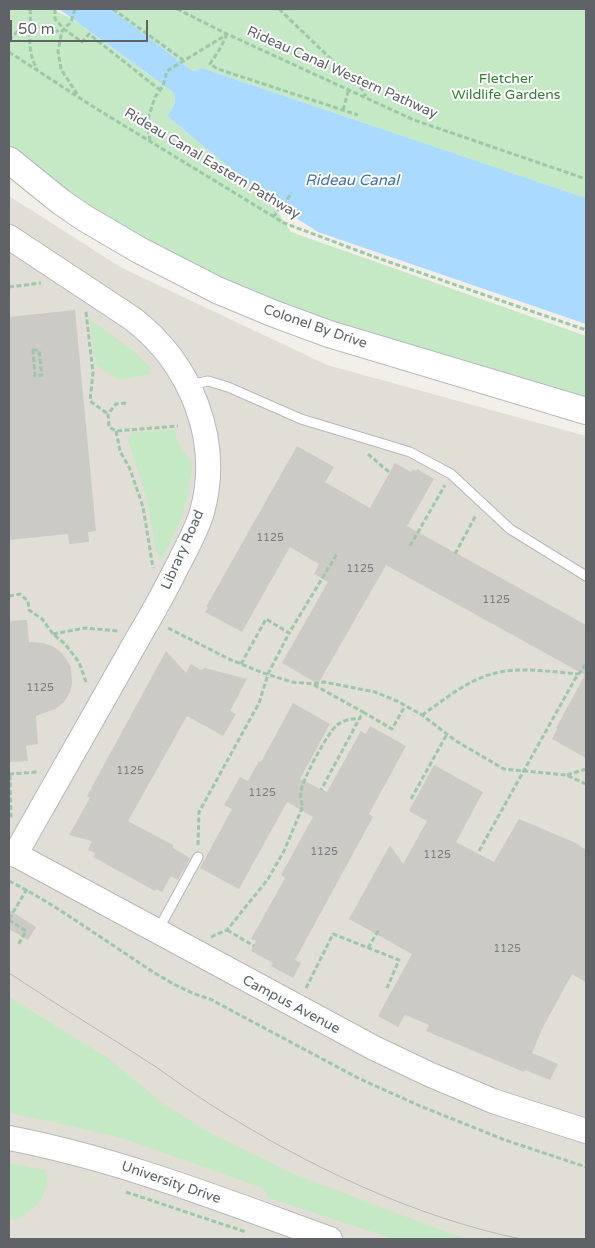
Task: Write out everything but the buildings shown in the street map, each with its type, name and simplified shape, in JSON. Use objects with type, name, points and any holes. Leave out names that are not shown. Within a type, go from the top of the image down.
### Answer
[{"type":"main road","name":"Colonel By Drive","points":[[9,160],[61,202]]},
{"type":"main road","name":"Colonel By Drive","points":[[9,175],[61,202],[118,238],[174,269],[217,290],[272,313],[329,334],[586,411]]},
{"type":"street","name":"Library Road","points":[[9,237],[147,330],[166,351],[189,385],[203,424],[208,477],[202,513],[158,606],[12,853]]},
{"type":"street","name":"Campus Avenue","points":[[12,853],[321,1021],[431,1075],[493,1101],[582,1127]]},
{"type":"street","name":"University Drive","points":[[9,1138],[79,1154],[158,1178],[330,1239]]},
{"type":"lane","points":[[189,385],[208,381],[228,387],[302,419],[410,452],[451,474],[510,529],[586,576]]},
{"type":"lane","points":[[157,932],[198,857]]},
{"type":"path","points":[[30,9],[29,42],[31,57],[38,71]]},
{"type":"path","points":[[55,9],[55,18],[63,30],[82,42],[89,34],[160,90]]},
{"type":"path","points":[[75,9],[71,21],[63,30],[58,51],[61,68],[78,97]]},
{"type":"path","points":[[113,9],[183,60]]},
{"type":"path","name":"Rideau Canal Western Pathway","points":[[177,9],[414,120],[586,179]]},
{"type":"path","points":[[278,9],[360,88],[366,97]]},
{"type":"path","points":[[31,23],[49,30],[63,30]]},
{"type":"path","points":[[9,40],[19,30],[31,23]]},
{"type":"path","points":[[150,141],[147,122],[167,70],[227,34]]},
{"type":"path","points":[[227,34],[210,64],[218,69],[358,114]]},
{"type":"path","name":"Rideau Canal Eastern Pathway","points":[[9,52],[78,97],[273,217],[312,235],[586,330]]},
{"type":"path","points":[[343,110],[349,89]]},
{"type":"path","points":[[273,217],[292,193]]},
{"type":"path","points":[[9,287],[44,283]]},
{"type":"path","points":[[86,307],[93,373],[90,401],[108,414],[110,427],[116,431],[178,426]]},
{"type":"path","points":[[33,350],[39,350],[42,375],[35,376],[33,350]]},
{"type":"path","points":[[108,414],[116,404],[126,403]]},
{"type":"path","points":[[116,431],[120,451],[130,469],[144,507],[149,535],[152,573]]},
{"type":"path","points":[[410,546],[451,474]]},
{"type":"path","points":[[454,554],[482,503]]},
{"type":"path","points":[[198,857],[199,812],[259,703],[268,674],[289,633],[337,554]]},
{"type":"path","points":[[9,596],[20,594],[28,601],[29,610],[42,619],[79,662],[86,682]]},
{"type":"path","points":[[241,664],[266,620],[289,633]]},
{"type":"path","points":[[165,626],[241,664],[292,682],[314,684],[324,682],[375,692],[422,715],[447,734],[504,769],[566,776],[586,784]]},
{"type":"path","points":[[54,634],[86,628],[109,629],[138,638]]},
{"type":"path","points":[[479,851],[578,674],[586,664]]},
{"type":"path","points":[[422,715],[472,682],[493,673],[538,671],[578,674]]},
{"type":"path","points":[[314,684],[392,729],[405,706]]},
{"type":"path","points":[[322,790],[363,712]]},
{"type":"path","points":[[203,940],[227,930],[268,879],[284,851],[303,806],[300,799],[302,787],[327,740],[340,723],[354,718],[360,719]]},
{"type":"path","points":[[411,799],[447,734]]},
{"type":"path","points":[[566,776],[586,769]]},
{"type":"path","points":[[11,820],[9,774],[45,771]]},
{"type":"path","points":[[9,880],[156,974],[193,994],[210,999],[358,1078],[420,1106],[505,1140],[586,1167]]},
{"type":"path","points":[[18,945],[26,931],[9,919],[26,890]]},
{"type":"path","points":[[227,930],[254,946]]},
{"type":"path","points":[[368,948],[378,931]]},
{"type":"path","points":[[304,993],[333,934],[399,960],[387,988]]},
{"type":"path","points":[[122,1190],[250,1234]]},
{"type":"shaded area","points":[[9,196],[122,268],[327,365],[586,436],[586,1239],[9,1239]]},
{"type":"green space","points":[[9,9],[52,9],[72,19],[173,92],[175,102],[167,116],[271,202],[291,232],[586,336],[586,399],[344,326],[221,279],[102,215],[9,150]]},
{"type":"green space","name":"Fletcher Wildlife Gardens","points":[[111,9],[586,9],[586,198],[202,68],[194,71],[191,70]]},
{"type":"green space","points":[[90,319],[137,355],[151,369],[149,370],[150,374],[119,380],[95,364]]},
{"type":"green space","points":[[175,429],[177,442],[191,461],[192,469],[188,495],[181,520],[162,560],[157,555],[146,496],[128,441],[131,433]]},
{"type":"green space","points":[[9,997],[109,1059],[162,1103],[212,1134],[296,1175],[465,1239],[394,1239],[269,1198],[263,1188],[125,1139],[9,1113]]},
{"type":"green space","points":[[9,1163],[45,1170],[47,1186],[43,1195],[32,1209],[16,1219],[9,1220]]},
{"type":"water","name":"Rideau Canal","points":[[59,9],[111,9],[191,70],[194,71],[202,68],[586,198],[586,324],[318,232],[271,202],[167,116],[175,102],[173,92]]},
{"type":"tram line","points":[[9,973],[156,1067],[208,1103],[287,1150],[363,1187],[402,1203],[441,1217],[521,1239]]}]
